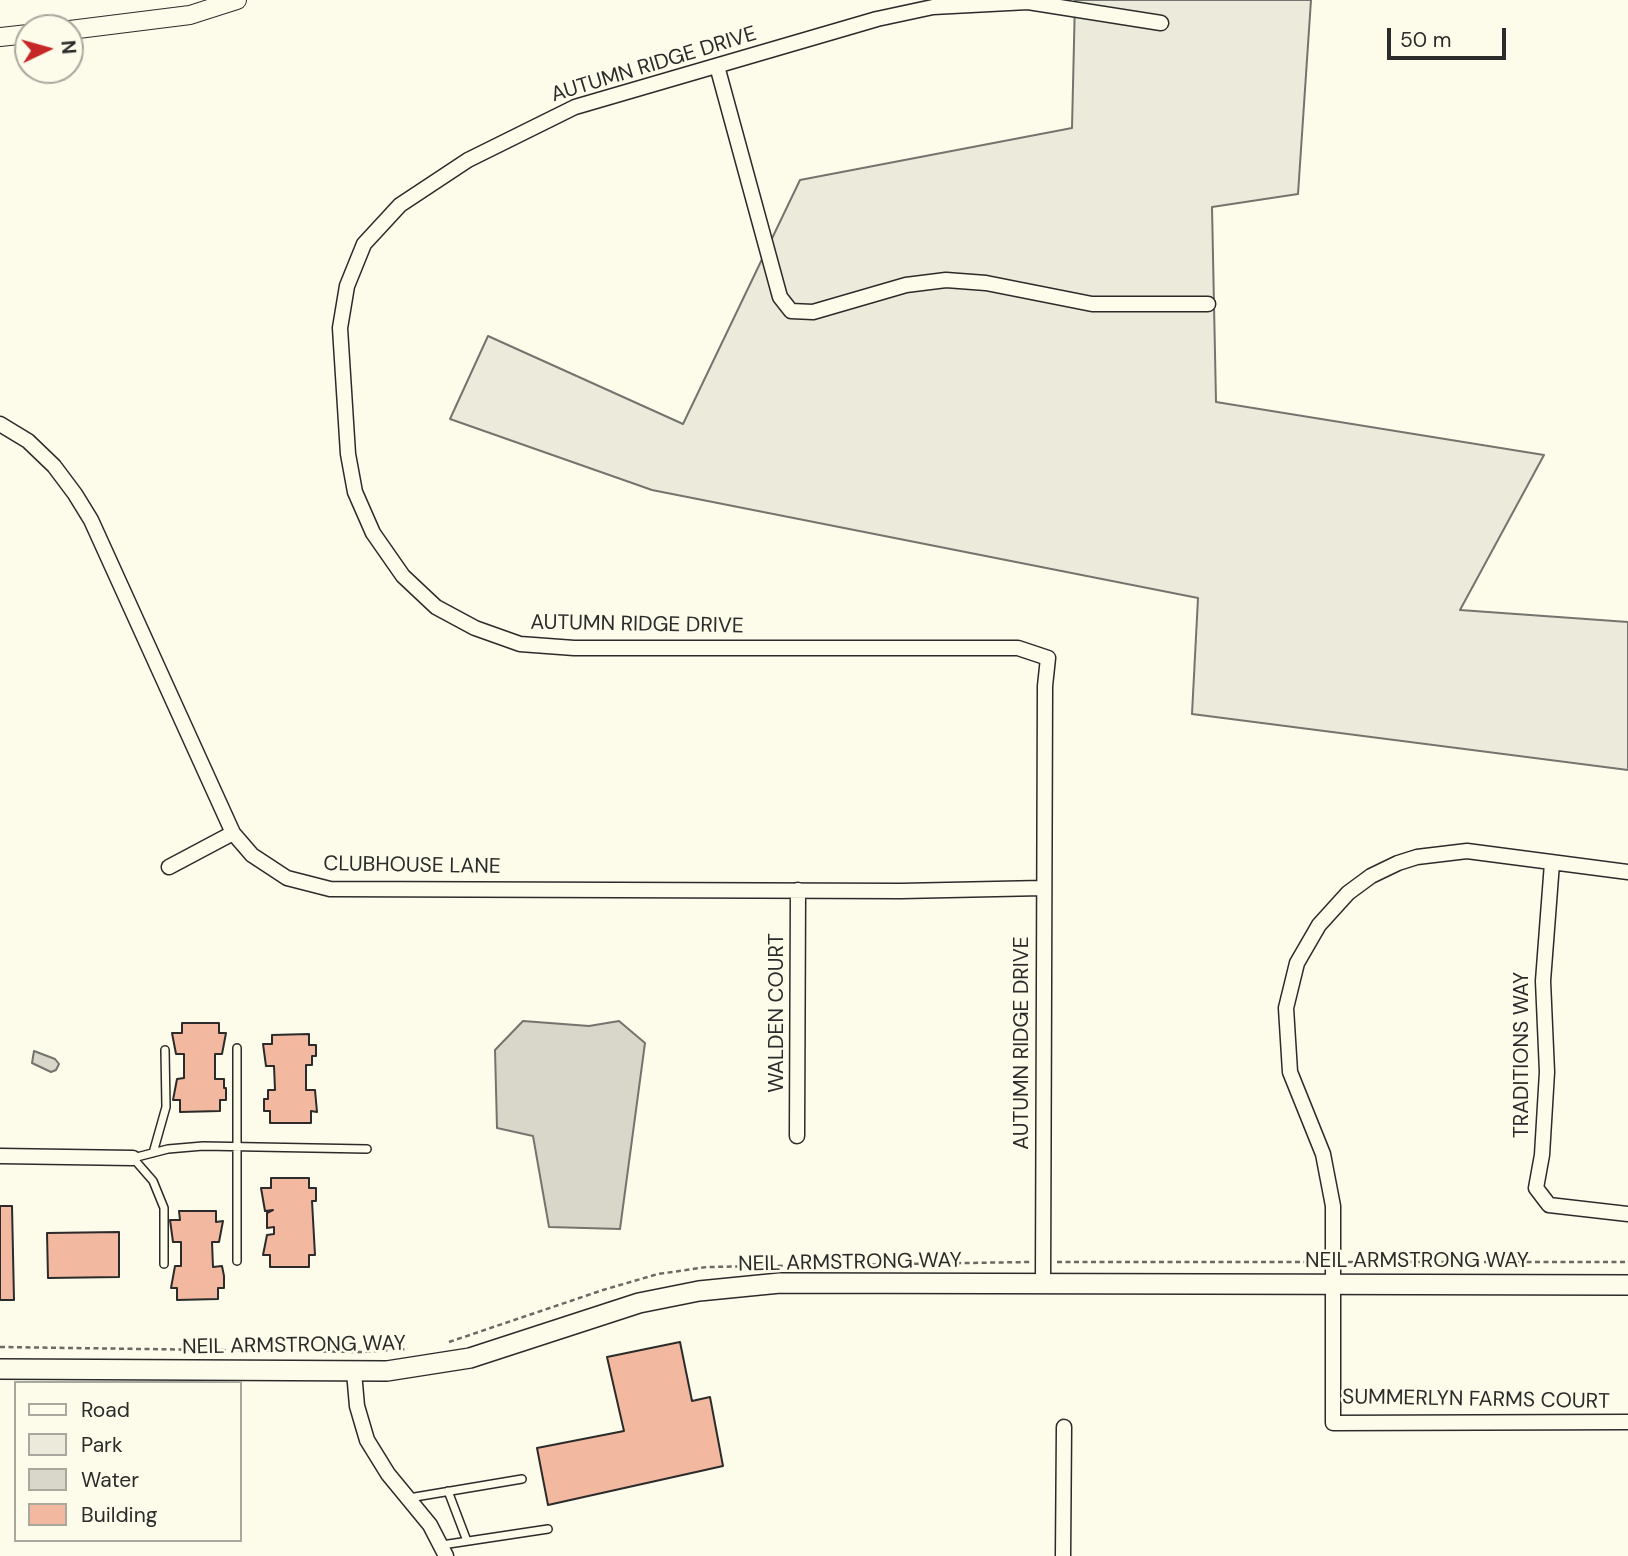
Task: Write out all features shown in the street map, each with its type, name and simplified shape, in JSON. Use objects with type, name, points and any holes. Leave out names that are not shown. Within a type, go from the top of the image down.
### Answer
[{"type":"main road","name":"NEIL ARMSTRONG WAY","points":[[0,1369],[354,1372],[429,1366],[470,1357],[639,1303],[699,1291],[780,1283],[1628,1284]]},
{"type":"street","points":[[84,28],[190,15],[237,0]]},
{"type":"street","name":"AUTUMN RIDGE DRIVE","points":[[1043,1283],[1043,888],[1045,686],[1048,658],[1018,648],[574,648],[520,644],[475,628],[436,607],[403,576],[373,533],[355,492],[348,454],[340,328],[347,286],[364,244],[400,205],[468,160],[575,107],[877,19],[933,7],[1028,2],[1161,23]]},
{"type":"street","points":[[717,66],[780,297],[791,311],[813,312],[906,285],[946,280],[986,282],[1092,304],[1208,304]]},
{"type":"street","name":"CLUBHOUSE LANE","points":[[0,424],[27,441],[54,466],[91,520],[233,833],[252,855],[287,878],[330,889],[1043,888]]},
{"type":"street","points":[[169,867],[233,833]]},
{"type":"street","points":[[1335,1284],[1333,1206],[1313,1124],[1290,1072],[1286,1008],[1297,963],[1330,910],[1371,876],[1398,863],[1440,853],[1467,851],[1628,872]]},
{"type":"street","name":"TRADITIONS WAY","points":[[1552,863],[1543,981],[1547,1072],[1542,1155],[1536,1188],[1549,1205],[1628,1214]]},
{"type":"street","name":"WALDEN COURT","points":[[797,1136],[798,890]]},
{"type":"street","points":[[0,1156],[133,1158]]},
{"type":"street","name":"SUMMERLYN FARMS COURT","points":[[1335,1284],[1334,1423],[1628,1422]]},
{"type":"street","points":[[354,1372],[357,1406],[368,1440],[388,1474],[444,1550]]},
{"type":"street","points":[[1063,1556],[1064,1427]]},
{"type":"lane","points":[[237,1048],[237,1261]]},
{"type":"lane","points":[[153,1153],[166,1107],[165,1050]]},
{"type":"lane","points":[[164,1265],[164,1208],[153,1181],[133,1158],[153,1153],[236,1145],[367,1149]]},
{"type":"lane","points":[[408,1498],[522,1479]]},
{"type":"lane","points":[[448,1491],[467,1541]]},
{"type":"lane","points":[[444,1550],[467,1541],[548,1529]]},
{"type":"green space","points":[[1075,0],[1311,0],[1298,194],[1212,207],[1216,402],[1544,455],[1460,610],[1628,622],[1628,770],[1192,714],[1198,598],[652,490],[450,419],[488,336],[683,424],[800,180],[1072,128]]},
{"type":"water","points":[[523,1021],[589,1026],[619,1021],[645,1043],[620,1229],[549,1227],[533,1136],[497,1128],[495,1050]]},
{"type":"water","points":[[34,1051],[55,1059],[59,1064],[56,1070],[51,1072],[32,1063]]},
{"type":"building","points":[[182,1023],[219,1023],[219,1033],[226,1033],[222,1054],[215,1054],[215,1079],[224,1079],[226,1088],[226,1100],[220,1100],[220,1111],[180,1112],[180,1100],[173,1100],[177,1079],[184,1078],[184,1054],[176,1054],[172,1033],[182,1033]]},
{"type":"building","points":[[309,1034],[309,1045],[316,1045],[316,1056],[312,1056],[312,1065],[306,1065],[306,1090],[315,1090],[317,1112],[311,1111],[311,1123],[270,1123],[270,1111],[264,1111],[264,1099],[268,1099],[268,1090],[275,1090],[274,1066],[266,1066],[263,1044],[272,1044],[272,1035]]},
{"type":"building","points":[[271,1178],[309,1178],[309,1188],[316,1188],[316,1201],[312,1201],[315,1255],[309,1255],[309,1267],[270,1267],[270,1255],[263,1255],[267,1235],[274,1234],[274,1227],[267,1228],[267,1213],[273,1210],[265,1211],[261,1188],[271,1188]]},
{"type":"building","points":[[0,1206],[12,1206],[14,1300],[0,1300]]},
{"type":"building","points":[[179,1211],[216,1211],[216,1222],[223,1221],[219,1242],[212,1242],[213,1267],[222,1266],[224,1276],[224,1288],[218,1288],[218,1299],[177,1300],[177,1288],[171,1288],[175,1266],[181,1266],[181,1242],[173,1242],[170,1220],[180,1220]]},
{"type":"building","points":[[119,1232],[119,1277],[48,1278],[47,1233]]},
{"type":"building","points":[[680,1342],[692,1401],[710,1397],[723,1466],[548,1505],[537,1448],[624,1431],[607,1357]]}]
